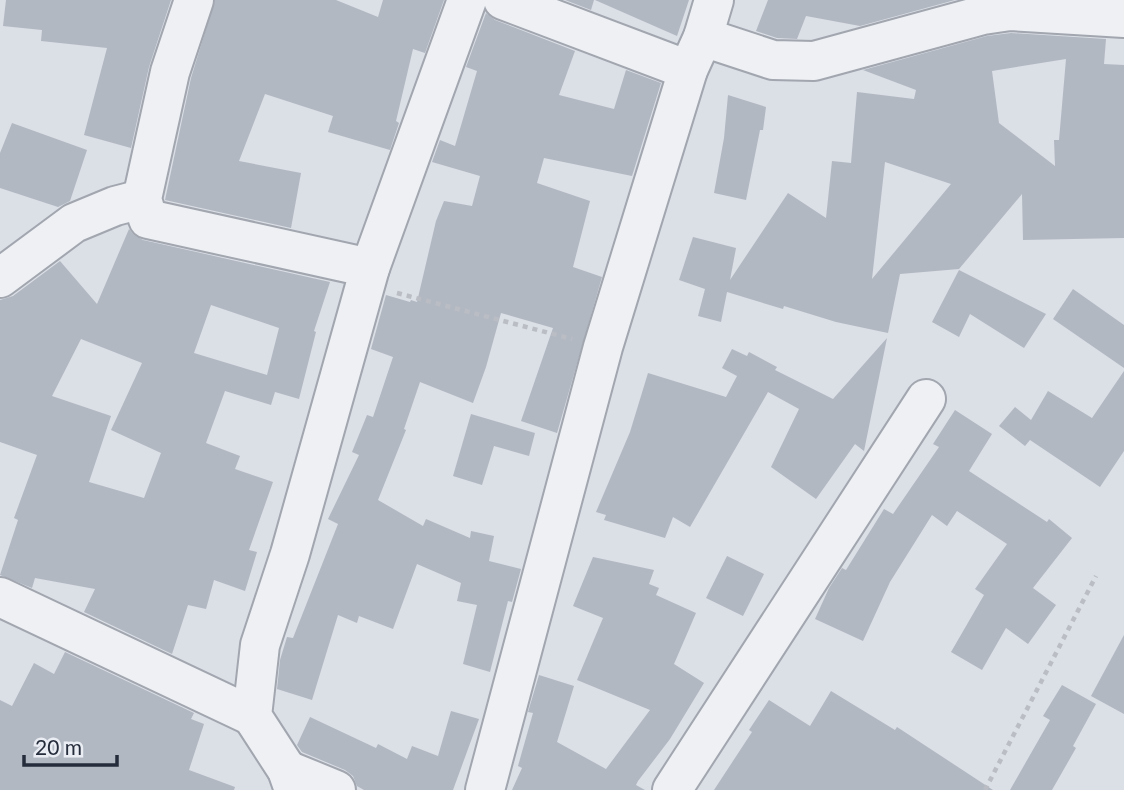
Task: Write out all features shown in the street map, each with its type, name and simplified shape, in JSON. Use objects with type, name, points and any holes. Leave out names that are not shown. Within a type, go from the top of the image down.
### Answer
[{"type":"street","points":[[194,0],[170,72],[142,199],[148,219],[368,277]]},
{"type":"street","points":[[252,716],[260,645],[290,554],[368,277],[467,0]]},
{"type":"street","points":[[503,0],[696,53],[773,60],[814,61],[983,15],[1010,11],[1124,18]]},
{"type":"street","points":[[485,790],[603,347],[714,0]]},
{"type":"street","points":[[0,278],[74,223],[115,206],[142,199]]},
{"type":"street","points":[[672,790],[926,399]]},
{"type":"street","points":[[0,597],[252,716],[290,780],[336,790]]},
{"type":"path","points":[[368,277],[603,347]]},
{"type":"path","points":[[985,790],[1096,576]]},
{"type":"building","points":[[6,0],[171,0],[149,67],[131,148],[84,135],[107,48],[41,41],[42,30],[3,26]]},
{"type":"building","points":[[215,0],[336,0],[378,17],[383,0],[444,0],[425,53],[413,49],[396,121],[399,123],[390,150],[328,132],[333,116],[265,94],[239,161],[301,173],[291,228],[165,200],[191,78]]},
{"type":"building","points":[[565,0],[594,0],[591,10]]},
{"type":"building","points":[[595,0],[689,0],[677,36]]},
{"type":"building","points":[[768,0],[955,0],[860,26],[806,16],[797,39],[777,38],[756,31]]},
{"type":"building","points":[[486,13],[495,20],[575,51],[559,95],[614,109],[626,70],[661,83],[632,176],[544,158],[537,183],[590,201],[573,267],[602,277],[557,433],[521,421],[553,328],[501,313],[473,403],[420,382],[404,429],[406,430],[378,500],[423,526],[426,519],[470,538],[471,531],[494,536],[489,561],[521,569],[512,602],[508,601],[490,672],[463,664],[477,605],[457,601],[461,583],[417,564],[393,629],[359,616],[357,623],[338,615],[312,700],[277,689],[280,660],[287,637],[293,638],[338,524],[328,519],[359,455],[352,452],[367,415],[373,417],[393,357],[371,349],[386,295],[417,302],[436,221],[444,201],[472,206],[480,176],[432,162],[440,140],[455,146],[477,71],[466,67]]},
{"type":"building","points":[[1011,33],[1106,39],[1104,64],[1124,65],[1124,238],[1023,240],[1022,194],[959,269],[900,274],[888,333],[836,322],[784,306],[783,309],[727,292],[721,322],[698,316],[705,289],[679,280],[693,237],[736,248],[730,280],[788,193],[826,218],[832,161],[851,163],[857,92],[914,99],[916,90],[863,70],[987,36]],"holes":[[[1066,59],[1059,140],[1054,140],[1055,166],[999,123],[992,71]],[[885,162],[951,184],[872,279]]]},
{"type":"building","points":[[728,95],[766,107],[746,200],[714,193],[724,138]]},
{"type":"building","points":[[12,123],[87,150],[70,201],[58,207],[0,188],[0,153]]},
{"type":"building","points":[[129,229],[143,240],[330,282],[314,331],[316,332],[299,399],[275,392],[271,405],[225,391],[206,443],[240,456],[235,469],[273,482],[249,550],[257,552],[245,591],[214,580],[206,609],[188,605],[172,654],[84,612],[95,589],[35,578],[32,588],[0,575],[18,520],[14,518],[37,455],[0,442],[0,300],[13,296],[60,261],[97,304]],"holes":[[[211,305],[279,328],[267,375],[194,353]],[[81,339],[142,363],[111,430],[161,453],[144,498],[89,482],[111,416],[52,396]]]},
{"type":"building","points":[[959,270],[1046,314],[1024,348],[970,314],[959,337],[932,322]]},
{"type":"building","points":[[1073,289],[1124,325],[1124,368],[1053,319]]},
{"type":"building","points":[[887,338],[864,451],[855,444],[816,499],[771,467],[799,409],[768,392],[690,527],[673,517],[665,538],[604,520],[606,515],[596,512],[630,432],[648,373],[726,397],[737,376],[722,368],[732,349],[747,356],[749,352],[777,367],[775,370],[833,399]]},
{"type":"building","points":[[1124,371],[1124,451],[1100,487],[1030,440],[1025,446],[999,426],[1015,407],[1031,420],[1048,391],[1092,418]]},
{"type":"building","points":[[955,410],[992,434],[969,471],[1047,522],[1049,519],[1072,538],[1033,588],[1056,605],[1028,644],[1006,628],[982,670],[951,652],[984,595],[975,589],[1007,544],[957,511],[947,526],[932,515],[890,582],[863,641],[815,619],[829,588],[842,568],[846,570],[884,509],[893,514],[939,447],[933,444]]},
{"type":"building","points":[[471,414],[535,433],[529,456],[494,446],[482,485],[453,476]]},
{"type":"building","points":[[727,556],[764,574],[743,616],[706,598]]},
{"type":"building","points":[[593,557],[654,570],[649,584],[659,588],[656,595],[696,613],[674,664],[704,683],[670,739],[638,781],[636,785],[645,790],[512,790],[522,768],[518,766],[533,713],[528,712],[539,675],[574,686],[557,742],[606,769],[650,710],[577,680],[603,618],[573,606]]},
{"type":"building","points":[[1124,635],[1124,714],[1091,696]]},
{"type":"building","points":[[65,652],[194,713],[191,719],[204,724],[189,770],[235,787],[234,790],[0,790],[0,700],[12,706],[34,663],[54,674]]},
{"type":"building","points":[[1062,685],[1096,704],[1073,746],[1076,748],[1052,790],[1010,790],[1050,720],[1043,716]]},
{"type":"building","points":[[831,691],[895,730],[897,727],[993,790],[714,790],[752,732],[749,730],[769,700],[810,726]]},
{"type":"building","points":[[451,711],[479,719],[453,790],[364,790],[357,786],[353,776],[345,770],[302,752],[297,745],[310,717],[376,748],[378,744],[407,759],[412,746],[438,756]]}]
